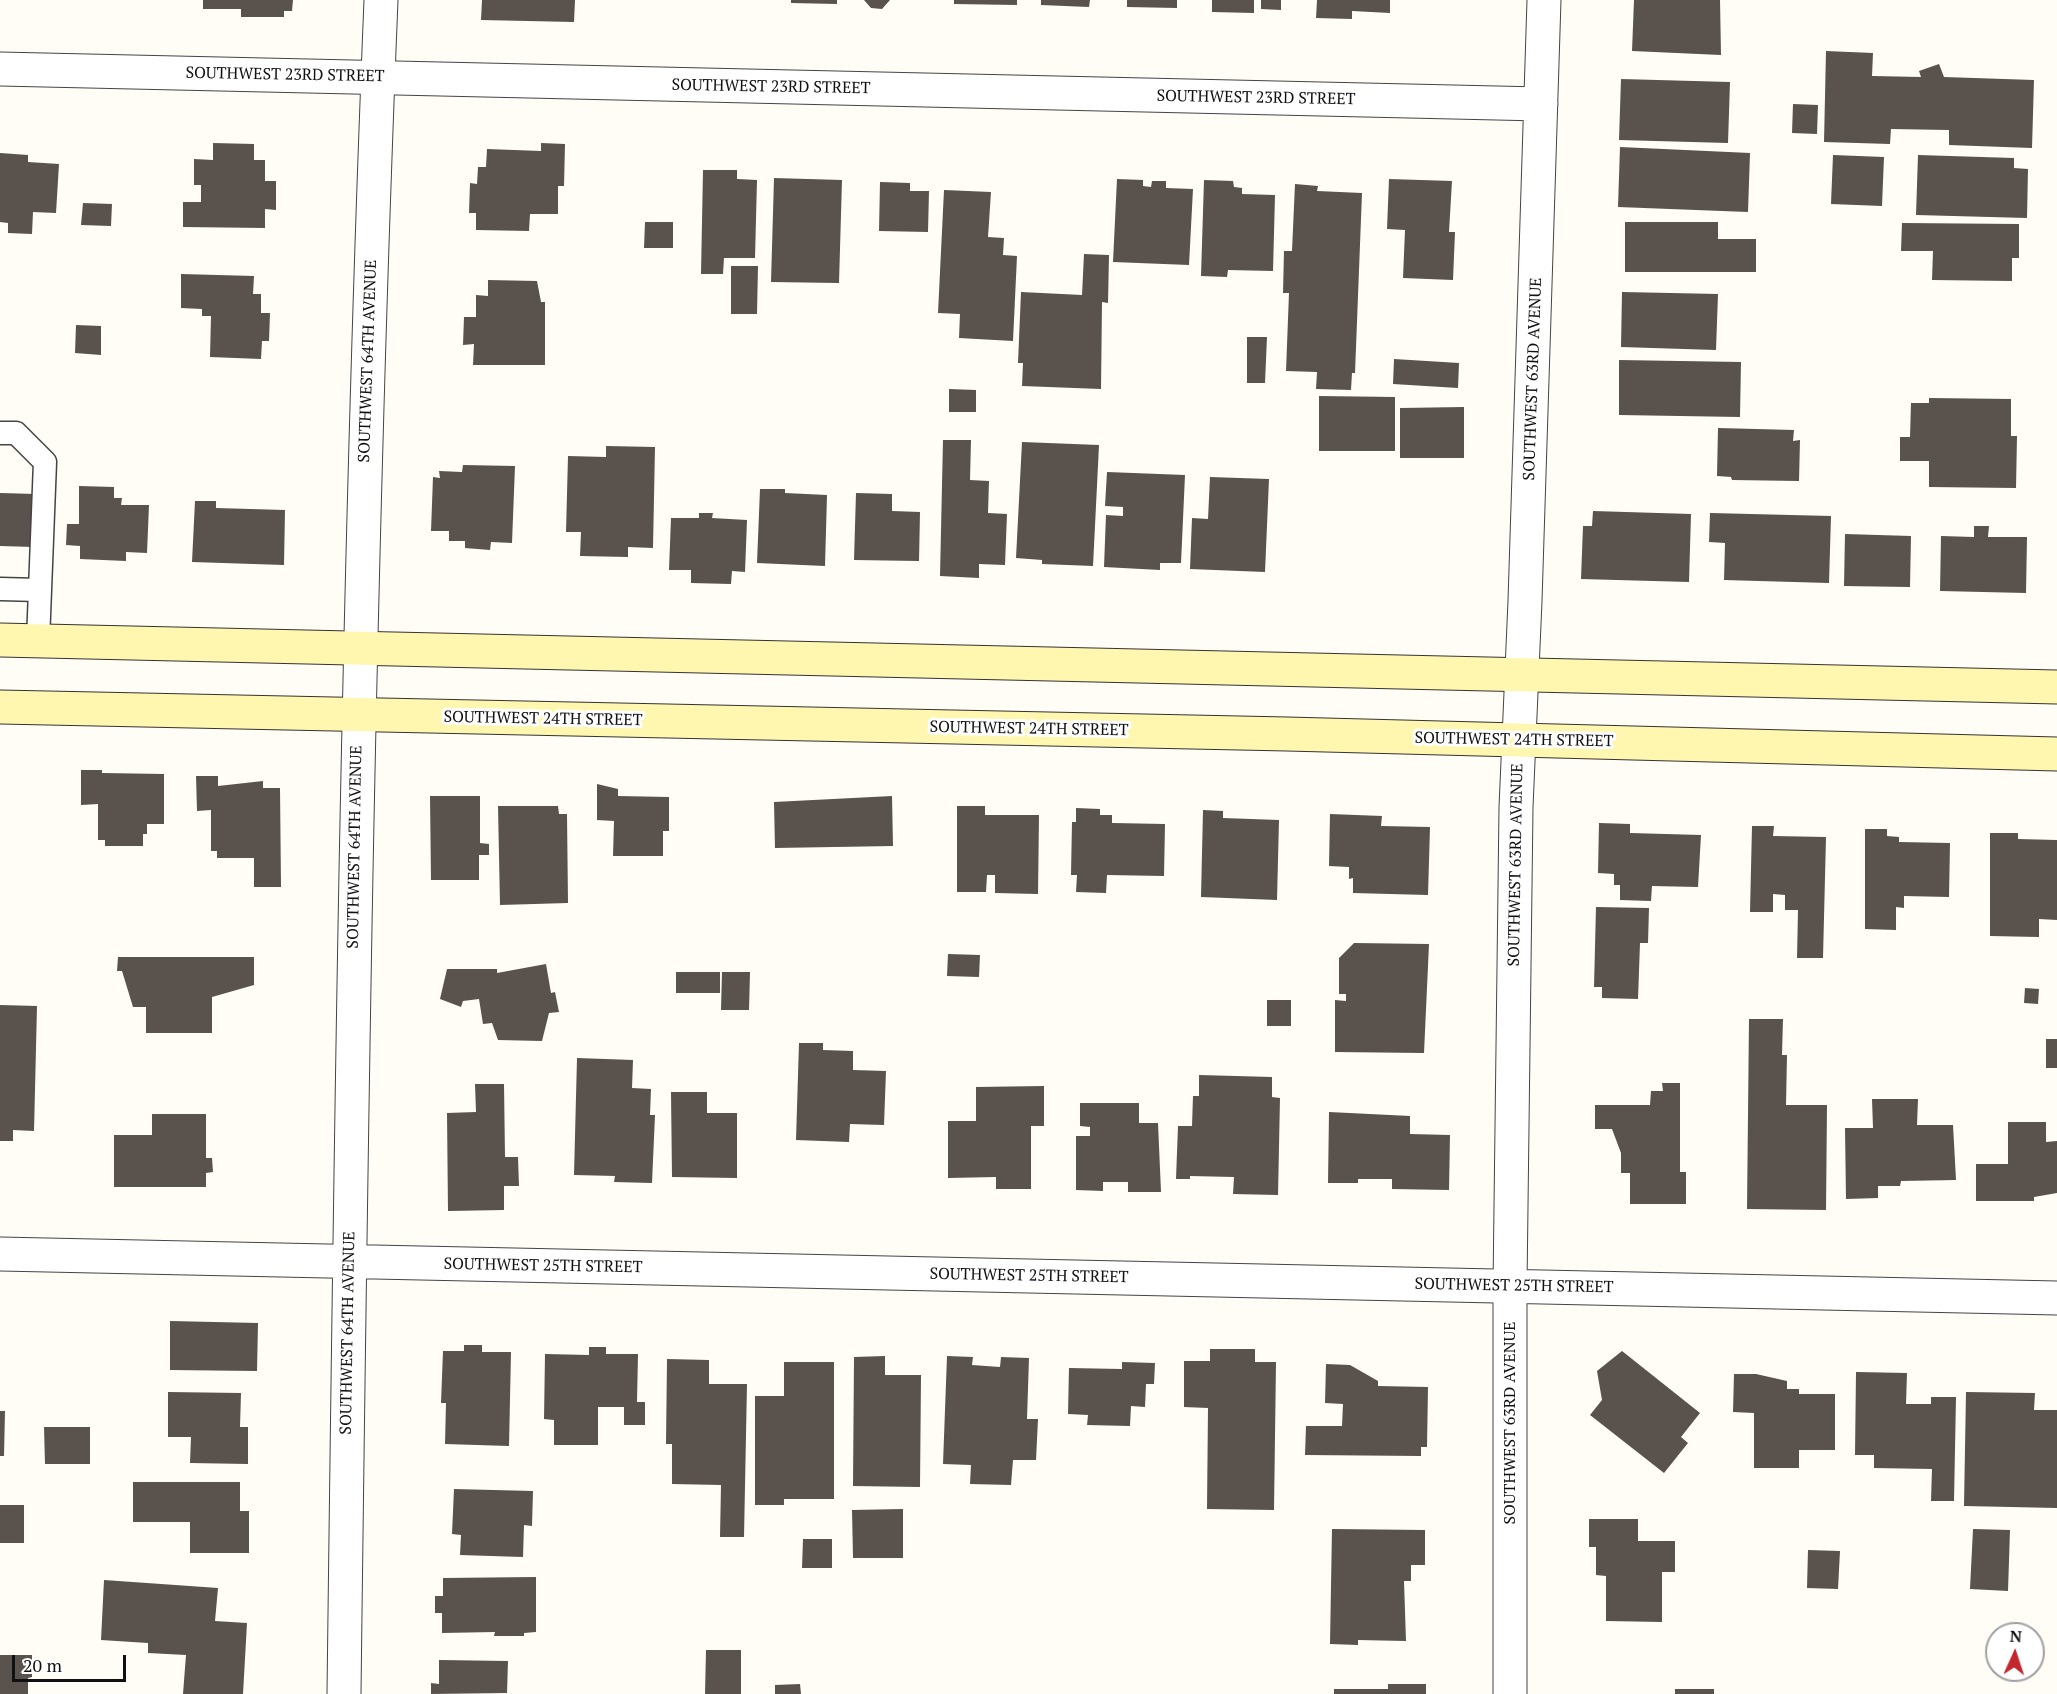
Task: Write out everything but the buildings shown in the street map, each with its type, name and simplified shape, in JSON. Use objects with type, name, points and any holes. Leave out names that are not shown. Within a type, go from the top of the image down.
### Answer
[{"type":"main road","points":[[0,640],[2057,687]]},
{"type":"main road","name":"SOUTHWEST 24TH STREET","points":[[0,707],[2057,754]]},
{"type":"street","name":"SOUTHWEST 64TH AVENUE","points":[[344,1694],[357,715],[381,0]]},
{"type":"street","name":"SOUTHWEST 63RD AVENUE","points":[[1510,1694],[1510,1286],[1519,741],[1544,0]]},
{"type":"street","name":"SOUTHWEST 23RD STREET","points":[[0,69],[1541,104]]},
{"type":"street","name":"SOUTHWEST 25TH STREET","points":[[0,1254],[2057,1298]]},
{"type":"lane","points":[[0,433],[16,433],[45,462],[38,641]]},
{"type":"lane","points":[[0,590],[40,590]]}]
